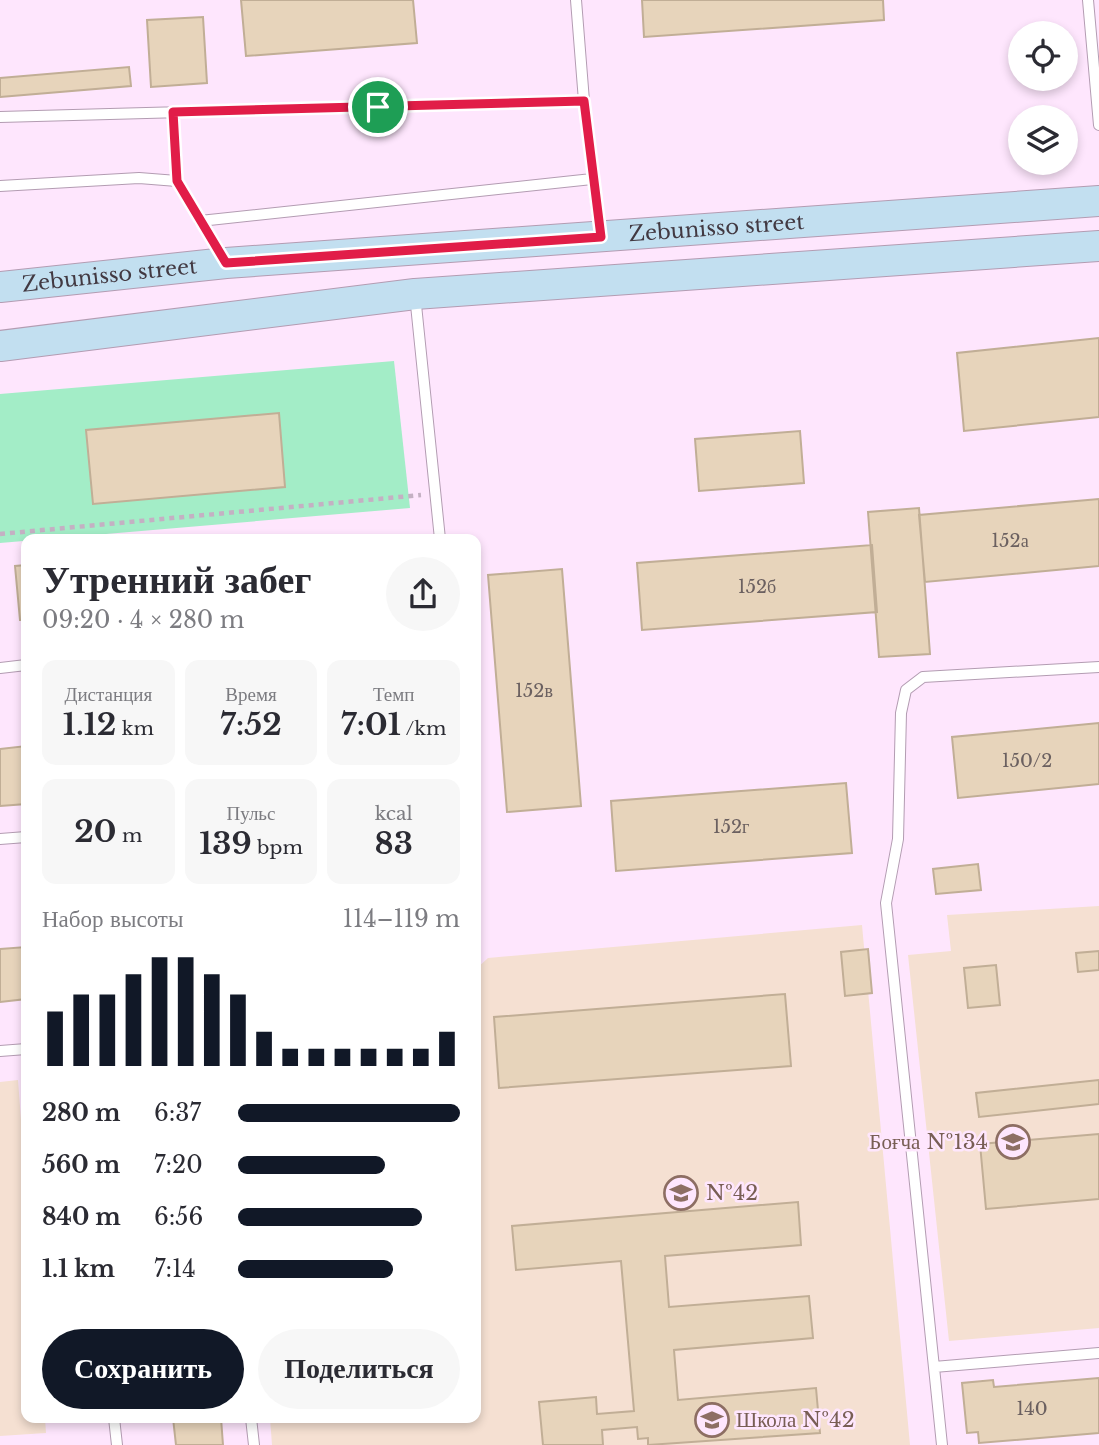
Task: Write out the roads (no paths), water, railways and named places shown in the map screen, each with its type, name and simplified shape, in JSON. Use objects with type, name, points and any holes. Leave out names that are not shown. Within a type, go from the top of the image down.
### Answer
[{"type":"main road","name":"Zebunisso street","points":[[0,287],[226,263],[1099,201]]},
{"type":"main road","points":[[0,346],[415,294],[1099,246]]},
{"type":"lane","points":[[576,0],[584,101],[601,237]]},
{"type":"lane","points":[[1088,0],[1099,125]]},
{"type":"lane","points":[[0,117],[584,101]]},
{"type":"lane","points":[[173,112],[177,181],[226,263]]},
{"type":"lane","points":[[0,186],[139,178],[177,181]]},
{"type":"lane","points":[[200,221],[593,179]]},
{"type":"lane","points":[[415,294],[439,534]]},
{"type":"lane","points":[[0,668],[21,666]]},
{"type":"lane","points":[[942,1445],[886,902],[898,839],[901,713],[906,690],[923,677],[1099,667]]},
{"type":"lane","points":[[0,839],[21,837]]},
{"type":"lane","points":[[0,1051],[21,1049]]},
{"type":"lane","points":[[934,1367],[1099,1353]]},
{"type":"lane","points":[[115,1423],[117,1445]]},
{"type":"lane","points":[[252,1423],[254,1445]]},
{"type":"place","name":"Боғча №134","points":[[1013,1142]]},
{"type":"place","name":"№42","points":[[681,1193]]},
{"type":"place","name":"Школа №42","points":[[712,1420]]}]
